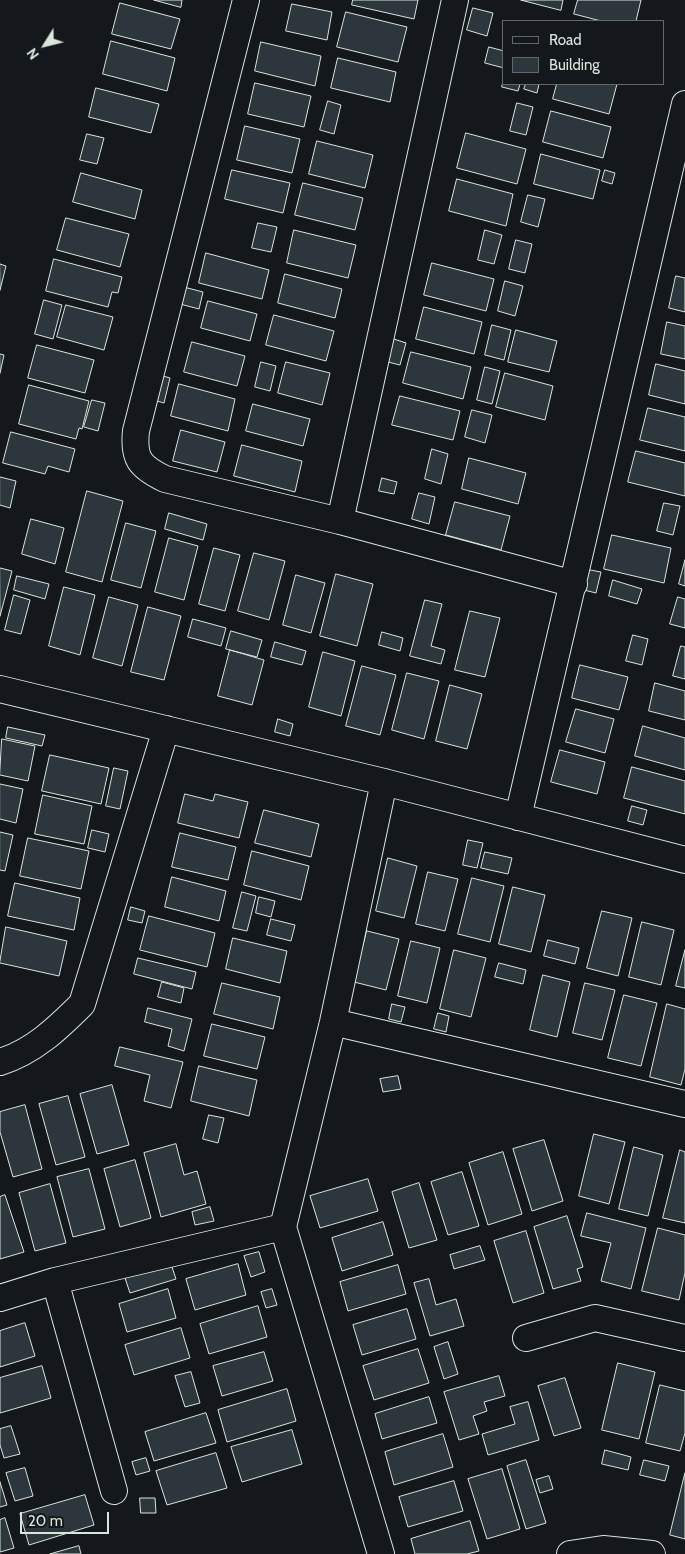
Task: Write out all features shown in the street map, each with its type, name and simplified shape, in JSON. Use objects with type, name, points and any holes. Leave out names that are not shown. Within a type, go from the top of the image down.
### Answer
[{"type":"street","points":[[246,0],[136,431],[134,449],[138,459],[147,470],[165,479],[340,522],[574,584]]},
{"type":"street","points":[[340,522],[455,0]]},
{"type":"street","points":[[518,817],[685,104]]},
{"type":"street","points":[[0,689],[384,782],[685,860]]},
{"type":"street","points":[[0,1062],[10,1059],[49,1037],[82,1004],[166,729]]},
{"type":"street","points":[[381,1554],[283,1227],[333,1022],[384,782]]},
{"type":"street","points":[[333,1022],[685,1104]]},
{"type":"street","points":[[0,1298],[55,1281],[283,1227]]},
{"type":"street","points":[[55,1281],[114,1491]]},
{"type":"street","points":[[526,1338],[595,1318],[685,1338]]},
{"type":"street","points":[[570,1554],[603,1549],[651,1554]]},
{"type":"building","points":[[154,0],[182,0],[181,7]]},
{"type":"building","points":[[353,0],[418,0],[414,19],[352,5]]},
{"type":"building","points":[[521,0],[563,0],[561,10]]},
{"type":"building","points":[[578,0],[641,0],[636,20],[597,20],[574,14]]},
{"type":"building","points":[[120,3],[180,19],[171,49],[112,34]]},
{"type":"building","points":[[292,4],[332,12],[327,40],[286,31]]},
{"type":"building","points":[[473,8],[493,13],[487,36],[467,30]]},
{"type":"building","points":[[346,12],[407,27],[398,62],[337,47]]},
{"type":"building","points":[[111,41],[175,58],[167,91],[103,74]]},
{"type":"building","points":[[261,42],[321,56],[315,86],[255,71]]},
{"type":"building","points":[[489,47],[502,50],[502,67],[485,63]]},
{"type":"building","points":[[338,58],[396,72],[390,102],[331,88]]},
{"type":"building","points":[[255,83],[311,96],[304,127],[248,114]]},
{"type":"building","points":[[502,85],[520,85],[518,91],[502,87]]},
{"type":"building","points":[[526,85],[539,85],[537,93],[524,89]]},
{"type":"building","points":[[557,85],[617,85],[609,114],[553,99]]},
{"type":"building","points":[[96,88],[159,104],[151,133],[89,117]]},
{"type":"building","points":[[328,101],[341,105],[334,134],[320,130]]},
{"type":"building","points":[[517,103],[533,107],[526,135],[510,131]]},
{"type":"building","points":[[551,111],[611,127],[603,158],[543,142]]},
{"type":"building","points":[[245,126],[300,139],[292,173],[237,160]]},
{"type":"building","points":[[466,133],[526,149],[517,184],[457,168]]},
{"type":"building","points":[[87,134],[104,138],[97,164],[80,160]]},
{"type":"building","points":[[317,141],[373,155],[365,188],[309,174]]},
{"type":"building","points":[[541,154],[600,170],[593,199],[534,184]]},
{"type":"building","points":[[232,170],[290,183],[283,213],[225,199]]},
{"type":"building","points":[[605,170],[615,173],[612,184],[602,181]]},
{"type":"building","points":[[81,173],[142,190],[135,219],[73,202]]},
{"type":"building","points":[[457,179],[513,194],[506,226],[449,211]]},
{"type":"building","points":[[303,183],[363,198],[355,230],[295,215]]},
{"type":"building","points":[[528,195],[545,199],[538,227],[521,222]]},
{"type":"building","points":[[66,218],[129,234],[120,267],[57,250]]},
{"type":"building","points":[[258,223],[277,227],[271,252],[252,248]]},
{"type":"building","points":[[294,230],[356,245],[348,278],[287,263]]},
{"type":"building","points":[[485,230],[502,235],[494,264],[478,260]]},
{"type":"building","points":[[516,240],[532,244],[525,273],[509,269]]},
{"type":"building","points":[[206,253],[269,270],[262,299],[199,283]]},
{"type":"building","points":[[54,259],[122,277],[118,293],[112,292],[108,307],[46,291]]},
{"type":"building","points":[[432,263],[494,279],[486,311],[424,295]]},
{"type":"building","points":[[0,264],[6,266],[0,290]]},
{"type":"building","points":[[285,274],[342,289],[335,318],[278,303]]},
{"type":"building","points":[[676,276],[685,278],[685,312],[669,308]]},
{"type":"building","points":[[505,281],[523,286],[515,316],[498,311]]},
{"type":"building","points":[[180,286],[203,292],[199,309],[176,303]]},
{"type":"building","points":[[44,300],[62,305],[53,339],[35,334]]},
{"type":"building","points":[[208,301],[257,314],[250,341],[201,328]]},
{"type":"building","points":[[66,305],[113,317],[104,350],[57,337]]},
{"type":"building","points":[[424,307],[482,322],[474,354],[416,339]]},
{"type":"building","points":[[274,315],[334,331],[326,361],[266,345]]},
{"type":"building","points":[[667,322],[685,326],[685,359],[661,354]]},
{"type":"building","points":[[492,325],[511,330],[504,360],[485,355]]},
{"type":"building","points":[[516,330],[557,341],[549,372],[508,362]]},
{"type":"building","points":[[394,339],[406,343],[400,365],[388,362]]},
{"type":"building","points":[[192,342],[245,356],[237,386],[184,372]]},
{"type":"building","points":[[37,345],[94,360],[85,393],[28,378]]},
{"type":"building","points":[[411,352],[471,367],[463,399],[403,383]]},
{"type":"building","points":[[0,354],[4,355],[0,373]]},
{"type":"building","points":[[261,362],[276,366],[270,391],[255,387]]},
{"type":"building","points":[[286,362],[330,373],[322,405],[278,393]]},
{"type":"building","points":[[656,364],[685,371],[685,404],[649,395]]},
{"type":"building","points":[[485,367],[500,371],[492,404],[477,400]]},
{"type":"building","points":[[505,373],[553,386],[545,420],[496,407]]},
{"type":"building","points":[[156,374],[170,378],[164,403],[150,399]]},
{"type":"building","points":[[179,384],[235,399],[228,431],[171,416]]},
{"type":"building","points":[[29,385],[89,401],[82,429],[79,428],[76,439],[19,424]]},
{"type":"building","points":[[400,396],[460,411],[453,440],[392,425]]},
{"type":"building","points":[[92,400],[105,403],[98,431],[84,427]]},
{"type":"building","points":[[253,404],[310,419],[303,446],[246,431]]},
{"type":"building","points":[[648,408],[685,417],[685,451],[640,440]]},
{"type":"building","points":[[472,410],[492,415],[485,443],[465,437]]},
{"type":"building","points":[[181,430],[225,442],[217,472],[173,461]]},
{"type":"building","points":[[11,432],[75,449],[69,472],[48,466],[45,474],[3,463]]},
{"type":"building","points":[[242,445],[302,461],[295,492],[234,476]]},
{"type":"building","points":[[432,449],[448,454],[441,484],[425,479]]},
{"type":"building","points":[[636,451],[685,463],[685,496],[628,482]]},
{"type":"building","points":[[469,458],[526,473],[518,504],[462,489]]},
{"type":"building","points":[[0,477],[16,481],[10,508],[0,505]]},
{"type":"building","points":[[382,478],[397,482],[394,494],[379,491]]},
{"type":"building","points":[[87,491],[123,501],[102,582],[66,572]]},
{"type":"building","points":[[419,493],[435,497],[429,524],[412,519]]},
{"type":"building","points":[[455,502],[510,516],[501,550],[446,535]]},
{"type":"building","points":[[664,503],[680,506],[673,535],[657,531]]},
{"type":"building","points":[[169,513],[207,524],[203,540],[165,529]]},
{"type":"building","points":[[31,519],[64,528],[55,564],[22,554]]},
{"type":"building","points":[[126,523],[156,531],[141,588],[111,580]]},
{"type":"building","points":[[612,535],[671,548],[664,583],[604,569]]},
{"type":"building","points":[[169,538],[198,546],[184,600],[155,592]]},
{"type":"building","points":[[214,548],[240,555],[225,611],[199,604]]},
{"type":"building","points":[[254,553],[285,561],[269,620],[238,611]]},
{"type":"building","points":[[685,560],[685,586],[679,584]]},
{"type":"building","points":[[0,568],[12,571],[0,616]]},
{"type":"building","points":[[585,569],[601,572],[596,593],[580,589]]},
{"type":"building","points":[[336,574],[373,584],[357,646],[320,636]]},
{"type":"building","points":[[296,575],[325,583],[311,633],[283,625]]},
{"type":"building","points":[[17,576],[49,584],[45,599],[14,590]]},
{"type":"building","points":[[613,580],[642,589],[637,604],[609,596]]},
{"type":"building","points":[[64,587],[95,595],[80,655],[49,646]]},
{"type":"building","points":[[14,595],[30,600],[21,634],[5,630]]},
{"type":"building","points":[[109,597],[138,605],[122,666],[93,658]]},
{"type":"building","points":[[678,597],[685,599],[685,628],[670,624]]},
{"type":"building","points":[[425,600],[442,604],[431,646],[445,650],[441,664],[410,656]]},
{"type":"building","points":[[148,607],[181,616],[164,680],[131,672]]},
{"type":"building","points":[[470,611],[500,618],[485,677],[455,670]]},
{"type":"building","points":[[193,619],[226,628],[221,646],[188,637]]},
{"type":"building","points":[[231,631],[262,640],[257,657],[226,649]]},
{"type":"building","points":[[382,632],[403,638],[400,651],[379,645]]},
{"type":"building","points":[[633,635],[648,639],[642,665],[626,661]]},
{"type":"building","points":[[275,642],[306,651],[302,665],[271,657]]},
{"type":"building","points":[[681,646],[685,647],[685,679],[673,676]]},
{"type":"building","points":[[230,650],[264,660],[252,705],[218,696]]},
{"type":"building","points":[[323,652],[355,661],[341,716],[309,707]]},
{"type":"building","points":[[580,665],[628,677],[619,710],[572,698]]},
{"type":"building","points":[[362,666],[396,675],[380,735],[346,726]]},
{"type":"building","points":[[407,673],[439,681],[424,739],[392,730]]},
{"type":"building","points":[[655,683],[685,691],[685,720],[649,711]]},
{"type":"building","points":[[450,685],[482,694],[467,749],[436,741]]},
{"type":"building","points":[[576,709],[614,719],[605,753],[566,742]]},
{"type":"building","points":[[278,719],[293,724],[290,736],[275,732]]},
{"type":"building","points":[[643,726],[685,738],[685,770],[635,756]]},
{"type":"building","points":[[8,727],[45,735],[42,746],[6,738]]},
{"type":"building","points":[[2,739],[35,746],[28,781],[0,775]]},
{"type":"building","points":[[560,750],[605,762],[597,794],[551,782]]},
{"type":"building","points":[[50,755],[109,768],[101,804],[42,791]]},
{"type":"building","points":[[632,767],[685,781],[685,814],[624,798]]},
{"type":"building","points":[[114,768],[128,771],[120,809],[106,806]]},
{"type":"building","points":[[0,784],[23,789],[16,823],[0,819]]},
{"type":"building","points":[[185,794],[213,801],[215,794],[248,802],[239,838],[178,823]]},
{"type":"building","points":[[43,795],[92,806],[84,844],[35,834]]},
{"type":"building","points":[[632,806],[647,810],[643,825],[628,821]]},
{"type":"building","points":[[264,810],[319,824],[311,857],[255,843]]},
{"type":"building","points":[[92,830],[109,834],[105,852],[88,848]]},
{"type":"building","points":[[0,832],[13,835],[5,871],[0,870]]},
{"type":"building","points":[[180,833],[236,847],[228,880],[172,867]]},
{"type":"building","points":[[28,838],[89,851],[81,889],[20,876]]},
{"type":"building","points":[[468,840],[483,843],[477,868],[463,865]]},
{"type":"building","points":[[252,851],[309,866],[301,900],[244,885]]},
{"type":"building","points":[[485,852],[512,858],[508,874],[481,868]]},
{"type":"building","points":[[388,858],[417,866],[404,918],[376,911]]},
{"type":"building","points":[[428,872],[458,879],[445,931],[416,924]]},
{"type":"building","points":[[172,877],[226,891],[219,921],[165,907]]},
{"type":"building","points":[[472,878],[504,886],[490,942],[458,934]]},
{"type":"building","points":[[15,883],[80,898],[74,930],[8,916]]},
{"type":"building","points":[[513,887],[545,895],[531,952],[499,944]]},
{"type":"building","points":[[242,892],[256,896],[247,931],[233,928]]},
{"type":"building","points":[[259,897],[275,901],[271,917],[256,913]]},
{"type":"building","points":[[131,907],[145,911],[142,923],[128,920]]},
{"type":"building","points":[[602,911],[632,918],[618,976],[587,968]]},
{"type":"building","points":[[149,916],[215,933],[207,967],[140,950]]},
{"type":"building","points":[[271,919],[295,925],[291,941],[267,935]]},
{"type":"building","points":[[642,922],[674,930],[661,985],[629,977]]},
{"type":"building","points":[[6,927],[67,941],[59,976],[0,963]]},
{"type":"building","points":[[367,931],[399,939],[386,990],[354,982]]},
{"type":"building","points":[[233,938],[287,951],[280,983],[226,969]]},
{"type":"building","points":[[548,940],[579,948],[575,964],[544,956]]},
{"type":"building","points":[[411,941],[440,948],[427,1003],[398,996]]},
{"type":"building","points":[[454,950],[486,958],[471,1017],[440,1009]]},
{"type":"building","points":[[685,950],[685,988],[676,986]]},
{"type":"building","points":[[138,958],[196,972],[192,989],[134,974]]},
{"type":"building","points":[[499,963],[526,970],[523,984],[495,977]]},
{"type":"building","points":[[543,975],[570,982],[557,1037],[530,1030]]},
{"type":"building","points":[[162,982],[184,988],[181,1003],[158,997]]},
{"type":"building","points":[[222,983],[280,997],[273,1029],[214,1014]]},
{"type":"building","points":[[585,983],[615,990],[602,1040],[573,1033]]},
{"type":"building","points":[[624,995],[657,1003],[641,1066],[608,1058]]},
{"type":"building","points":[[392,1004],[405,1007],[401,1022],[389,1019]]},
{"type":"building","points":[[667,1004],[685,1009],[685,1069],[681,1085],[650,1077]]},
{"type":"building","points":[[148,1008],[192,1019],[184,1051],[168,1046],[172,1029],[145,1022]]},
{"type":"building","points":[[438,1013],[449,1016],[446,1032],[434,1029]]},
{"type":"building","points":[[212,1024],[265,1037],[257,1069],[204,1056]]},
{"type":"building","points":[[120,1047],[183,1062],[171,1108],[144,1101],[150,1075],[115,1066]]},
{"type":"building","points":[[199,1066],[257,1080],[249,1116],[191,1101]]},
{"type":"building","points":[[398,1076],[401,1089],[383,1092],[380,1079]]},
{"type":"building","points":[[112,1085],[129,1145],[97,1154],[80,1094]]},
{"type":"building","points":[[68,1096],[85,1157],[56,1165],[39,1104]]},
{"type":"building","points":[[25,1105],[42,1169],[13,1177],[0,1132],[0,1112]]},
{"type":"building","points":[[209,1115],[224,1118],[218,1143],[203,1139]]},
{"type":"building","points":[[594,1134],[625,1142],[609,1204],[579,1196]]},
{"type":"building","points":[[544,1140],[563,1201],[532,1211],[513,1149]]},
{"type":"building","points":[[176,1144],[184,1175],[197,1171],[206,1204],[161,1217],[144,1153]]},
{"type":"building","points":[[634,1147],[663,1155],[648,1216],[619,1209]]},
{"type":"building","points":[[680,1150],[685,1152],[685,1223],[663,1218]]},
{"type":"building","points":[[503,1152],[522,1214],[488,1225],[469,1163]]},
{"type":"building","points":[[135,1160],[151,1218],[120,1227],[104,1169]]},
{"type":"building","points":[[89,1169],[105,1229],[73,1237],[57,1177]]},
{"type":"building","points":[[462,1172],[479,1226],[448,1235],[431,1182]]},
{"type":"building","points":[[368,1179],[378,1211],[320,1228],[310,1196]]},
{"type":"building","points":[[419,1183],[437,1240],[409,1248],[392,1192]]},
{"type":"building","points":[[50,1184],[66,1243],[35,1251],[19,1193]]},
{"type":"building","points":[[5,1195],[24,1252],[0,1259],[0,1197]]},
{"type":"building","points":[[210,1207],[214,1221],[195,1225],[192,1212]]},
{"type":"building","points":[[587,1213],[646,1228],[631,1289],[601,1281],[611,1243],[581,1236]]},
{"type":"building","points":[[567,1216],[583,1267],[577,1269],[581,1281],[553,1289],[534,1227]]},
{"type":"building","points":[[383,1222],[393,1255],[342,1271],[332,1238]]},
{"type":"building","points":[[658,1228],[685,1235],[685,1273],[679,1300],[642,1291]]},
{"type":"building","points":[[526,1231],[544,1293],[513,1303],[494,1241]]},
{"type":"building","points":[[480,1246],[485,1260],[454,1269],[450,1255]]},
{"type":"building","points":[[259,1252],[265,1272],[251,1277],[244,1256]]},
{"type":"building","points":[[171,1264],[176,1279],[130,1293],[125,1278]]},
{"type":"building","points":[[238,1264],[246,1295],[195,1310],[186,1279]]},
{"type":"building","points":[[398,1265],[406,1294],[348,1311],[340,1282]]},
{"type":"building","points":[[429,1279],[436,1305],[456,1299],[464,1326],[430,1336],[414,1283]]},
{"type":"building","points":[[168,1289],[176,1318],[127,1332],[119,1304]]},
{"type":"building","points":[[272,1289],[277,1305],[266,1308],[261,1292]]},
{"type":"building","points":[[258,1306],[267,1337],[209,1354],[200,1324]]},
{"type":"building","points":[[407,1309],[416,1339],[362,1355],[353,1325]]},
{"type":"building","points":[[25,1323],[35,1356],[0,1367],[0,1331]]},
{"type":"building","points":[[181,1328],[190,1358],[134,1375],[125,1345]]},
{"type":"building","points":[[448,1342],[458,1374],[444,1379],[434,1347]]},
{"type":"building","points":[[418,1349],[429,1383],[374,1400],[363,1366]]},
{"type":"building","points":[[264,1352],[273,1381],[222,1396],[213,1366]]},
{"type":"building","points":[[618,1363],[655,1372],[639,1439],[602,1430]]},
{"type":"building","points":[[42,1366],[51,1398],[0,1413],[0,1378]]},
{"type":"building","points":[[191,1372],[200,1403],[185,1407],[175,1376]]},
{"type":"building","points":[[499,1376],[505,1396],[484,1402],[487,1411],[473,1416],[479,1434],[459,1440],[444,1392]]},
{"type":"building","points":[[565,1378],[581,1428],[554,1436],[538,1386]]},
{"type":"building","points":[[660,1385],[685,1391],[685,1433],[680,1451],[646,1443]]},
{"type":"building","points":[[287,1389],[296,1421],[227,1442],[218,1410]]},
{"type":"building","points":[[429,1397],[437,1423],[382,1439],[375,1414]]},
{"type":"building","points":[[528,1402],[539,1440],[488,1455],[482,1434],[515,1424],[510,1407]]},
{"type":"building","points":[[206,1413],[216,1443],[154,1461],[145,1432]]},
{"type":"building","points":[[11,1426],[20,1454],[4,1458],[0,1445],[0,1429]]},
{"type":"building","points":[[292,1430],[302,1464],[242,1482],[231,1447]]},
{"type":"building","points":[[443,1434],[453,1467],[394,1485],[385,1452]]},
{"type":"building","points":[[605,1450],[631,1457],[628,1470],[602,1464]]},
{"type":"building","points":[[216,1453],[227,1488],[167,1505],[156,1471]]},
{"type":"building","points":[[146,1458],[150,1471],[136,1475],[132,1462]]},
{"type":"building","points":[[526,1460],[546,1523],[526,1529],[507,1466]]},
{"type":"building","points":[[644,1460],[669,1466],[665,1481],[640,1475]]},
{"type":"building","points":[[25,1468],[33,1496],[15,1501],[6,1473]]},
{"type":"building","points":[[502,1469],[520,1529],[487,1539],[468,1479]]},
{"type":"building","points":[[685,1473],[685,1539],[670,1535]]},
{"type":"building","points":[[549,1476],[553,1489],[540,1493],[536,1480]]},
{"type":"building","points":[[454,1481],[463,1511],[408,1527],[399,1497]]},
{"type":"building","points":[[0,1482],[7,1505],[0,1507]]},
{"type":"building","points":[[85,1495],[94,1525],[29,1545],[20,1514]]},
{"type":"building","points":[[140,1498],[155,1498],[156,1513],[141,1513]]},
{"type":"building","points":[[5,1518],[14,1548],[0,1552],[0,1520]]},
{"type":"building","points":[[470,1521],[479,1551],[467,1554],[415,1554],[411,1539]]},
{"type":"building","points":[[79,1546],[81,1554],[50,1554]]}]
